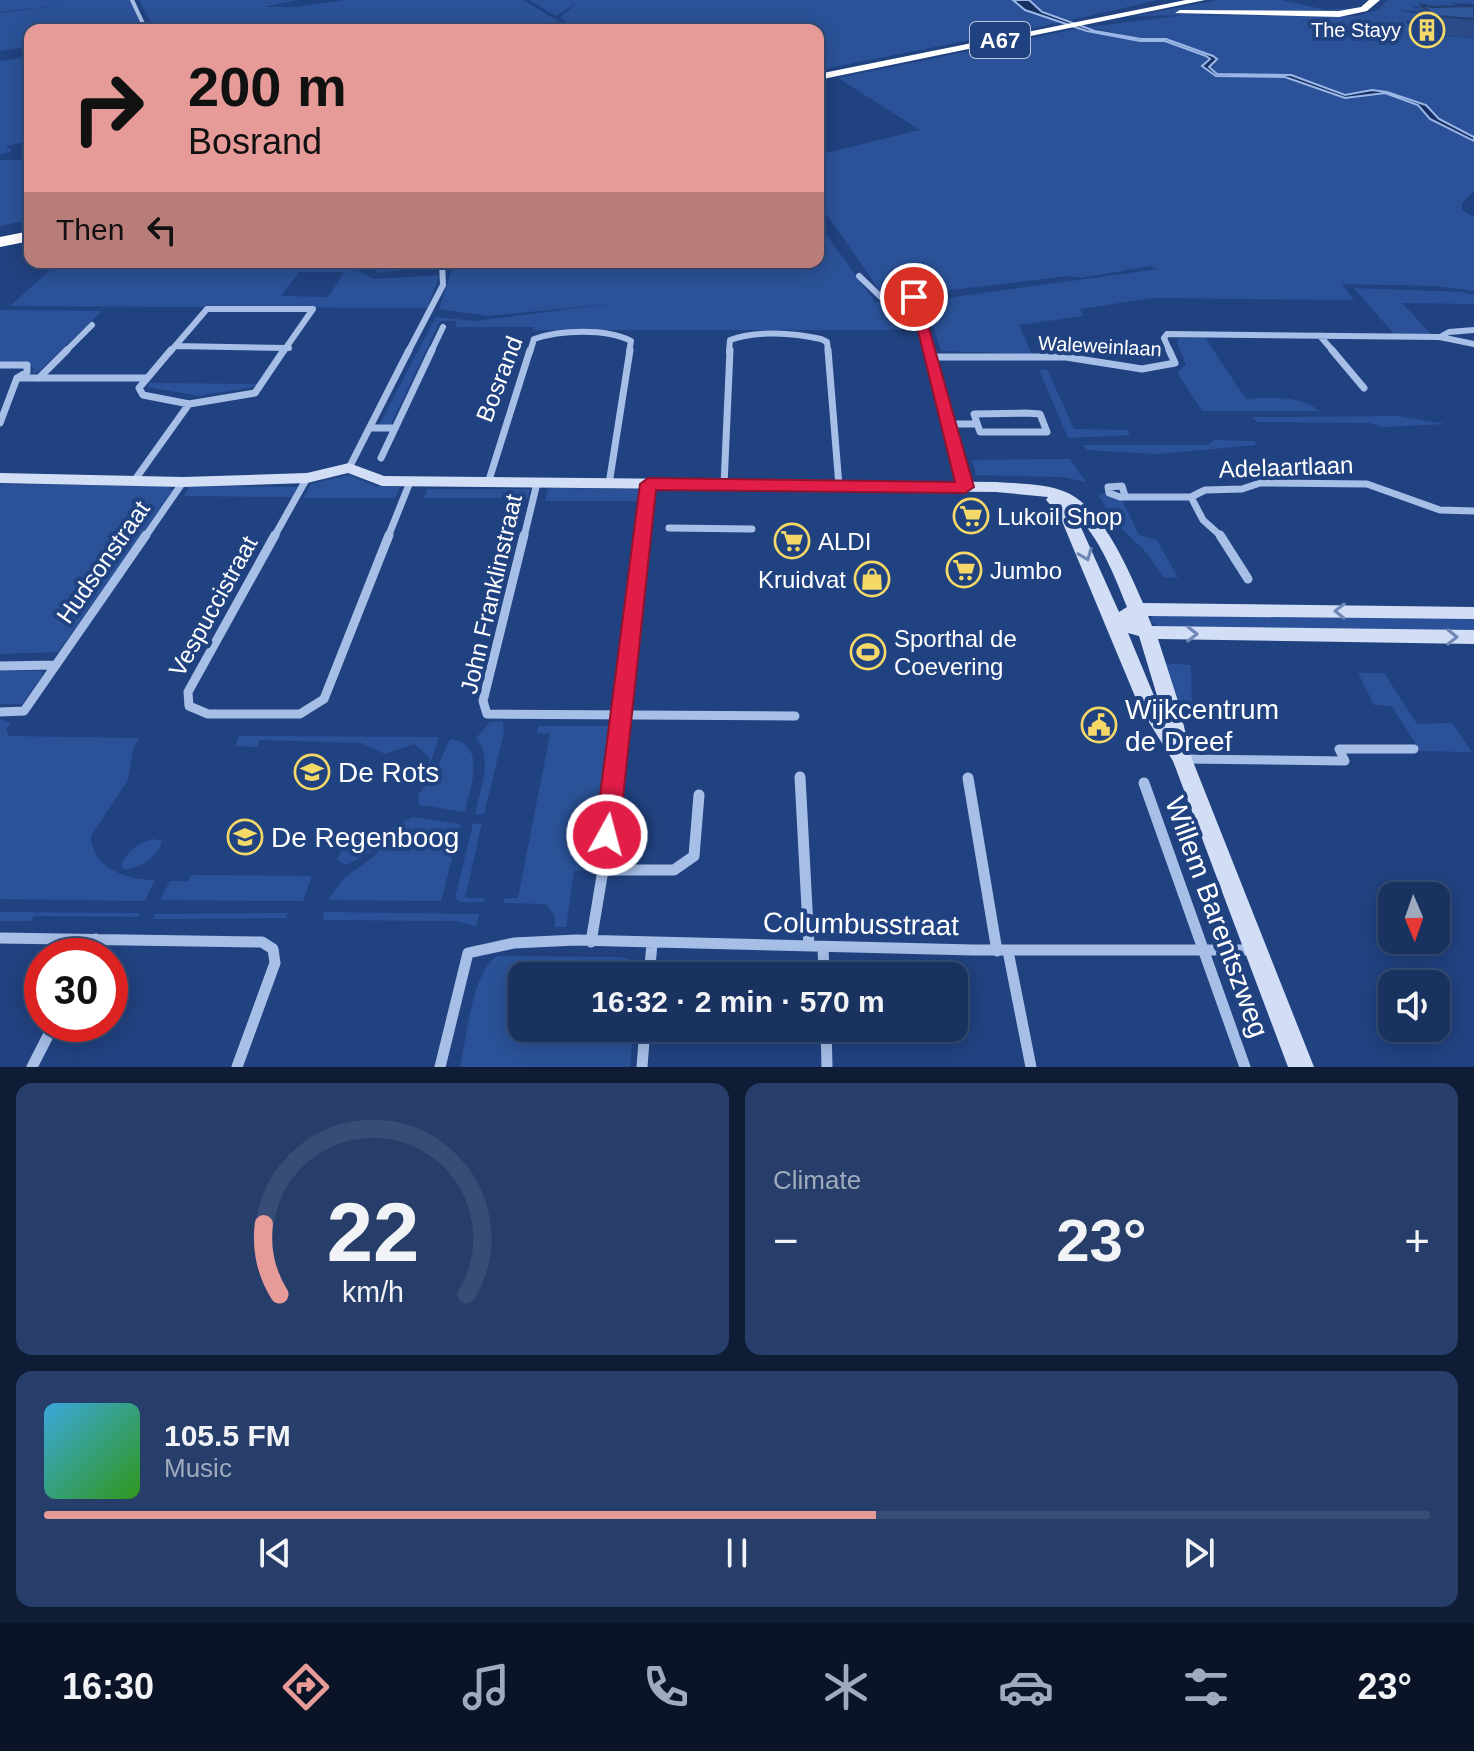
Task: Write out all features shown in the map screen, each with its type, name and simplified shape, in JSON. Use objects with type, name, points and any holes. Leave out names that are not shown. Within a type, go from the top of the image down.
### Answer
[{"type":"highway","name":"A67","points":[[1072,24],[1166,0]]},
{"type":"highway","name":"A67","points":[[1117,13],[1182,0]]},
{"type":"highway","name":"A67","points":[[824,74],[1200,0]]},
{"type":"highway","points":[[1283,1],[1336,9],[1356,7],[1366,0]]},
{"type":"highway","name":"A67","points":[[1072,24],[1176,13],[1339,14],[1364,9],[1375,0]]},
{"type":"highway","points":[[0,236],[24,234]]},
{"type":"highway","points":[[0,242],[24,235]]},
{"type":"street","points":[[132,0],[143,24]]},
{"type":"street","points":[[349,468],[443,285],[444,268]]},
{"type":"street","points":[[859,276],[873,296],[881,300],[914,297],[965,487]]},
{"type":"street","points":[[207,309],[313,309],[289,348],[255,393],[189,404],[143,395],[139,388],[207,309]]},
{"type":"street","points":[[38,378],[92,325]]},
{"type":"street","points":[[381,458],[443,327]]},
{"type":"street","name":"Waleweinlaan","points":[[1440,337],[1449,332],[1474,330]]},
{"type":"street","name":"Bosrand","points":[[488,483],[534,339],[549,334],[620,335],[631,341],[609,484]]},
{"type":"street","name":"Waleweinlaan","points":[[931,357],[1084,358],[1114,366],[1162,368],[1175,363],[1164,338],[1167,334],[1440,337],[1474,344]]},
{"type":"street","points":[[724,485],[730,340],[741,335],[815,336],[827,342],[839,486]]},
{"type":"street","points":[[1320,336],[1364,388]]},
{"type":"street","points":[[175,346],[289,348]]},
{"type":"street","points":[[0,365],[27,365],[27,372],[17,378],[0,423]]},
{"type":"street","points":[[17,378],[147,378]]},
{"type":"street","points":[[134,481],[189,404]]},
{"type":"street","points":[[974,414],[1040,414],[1047,432],[980,432],[977,424],[974,414]]},
{"type":"street","points":[[948,424],[977,424]]},
{"type":"street","points":[[371,428],[395,428]]},
{"type":"street","points":[[0,478],[183,482],[307,478],[349,468],[382,481],[965,487],[1047,493],[1071,502],[1094,527],[1138,609],[1177,726],[1182,759]]},
{"type":"street","name":"Vespuccistraat","points":[[307,478],[188,692],[189,706],[208,714],[300,714],[324,699],[410,482]]},
{"type":"street","name":"Hudsonstraat","points":[[0,712],[24,711],[183,482]]},
{"type":"street","name":"John Franklinstraat","points":[[537,483],[483,701],[487,714],[621,715]]},
{"type":"street","name":"Adelaartlaan","points":[[1125,496],[1191,497],[1205,490],[1242,489],[1260,483],[1367,484],[1440,510],[1474,511]]},
{"type":"street","points":[[605,849],[648,484]]},
{"type":"street","points":[[1047,493],[1066,512],[1149,706],[1182,759],[1301,1067]]},
{"type":"street","name":"Adelaartlaan","points":[[1191,497],[1203,520],[1223,538],[1248,579]]},
{"type":"street","points":[[669,528],[752,529]]},
{"type":"street","points":[[1115,623],[1138,609],[1474,613]]},
{"type":"street","points":[[1115,623],[1147,632],[1474,637]]},
{"type":"street","points":[[0,666],[55,665]]},
{"type":"street","points":[[621,715],[795,716]]},
{"type":"street","points":[[1182,759],[1345,761],[1339,749],[1414,749]]},
{"type":"street","points":[[800,777],[809,946]]},
{"type":"street","points":[[968,778],[1002,951],[1031,1067]]},
{"type":"street","name":"Willem Barentszweg","points":[[1144,783],[1245,1067]]},
{"type":"street","points":[[591,942],[603,870],[674,870],[694,856],[699,795]]},
{"type":"street","points":[[0,938],[24,938]]},
{"type":"street","points":[[128,940],[262,942],[273,949],[275,963],[237,1067]]},
{"type":"street","name":"Columbusstraat","points":[[440,1067],[468,953],[487,944],[591,942],[1002,951],[1255,950]]},
{"type":"street","points":[[650,962],[652,944]]},
{"type":"street","points":[[823,947],[824,962]]},
{"type":"street","points":[[32,1067],[45,1042]]},
{"type":"street","points":[[642,1067],[644,1042]]},
{"type":"street","points":[[826,1042],[827,1067]]},
{"type":"shaded area","points":[[0,0],[130,0],[142,24],[24,24],[24,48],[0,51],[0,13],[71,4],[0,12]]},
{"type":"shaded area","points":[[139,0],[298,0],[264,7],[297,7],[344,0],[523,0],[563,24],[152,24]]},
{"type":"shaded area","points":[[529,0],[1013,0],[1025,10],[1062,22],[824,69],[824,24],[570,24],[560,18],[576,3],[556,16]]},
{"type":"shaded area","points":[[1013,0],[1029,0],[1042,12],[1095,31],[1141,39],[1166,39],[1213,56],[1217,59],[1209,67],[1217,74],[1291,75],[1345,95],[1372,90],[1387,92],[1426,105],[1439,119],[1474,137],[1474,141],[1430,119],[1418,105],[1385,93],[1345,98],[1285,77],[1216,76],[1202,66],[1210,59],[1206,56],[1165,41],[1140,41],[1087,31],[1025,10]]},
{"type":"shaded area","points":[[1029,0],[1159,0],[1066,21],[1042,12]]},
{"type":"shaded area","points":[[1219,0],[1281,0],[1326,10],[1365,7],[1350,12],[1134,16]]},
{"type":"shaded area","points":[[1388,0],[1474,0],[1474,4],[1452,3],[1462,8],[1438,5],[1435,12],[1428,6],[1412,7],[1426,11],[1395,10],[1419,14],[1410,19],[1423,23],[1406,20],[1407,24],[1426,35],[1474,38],[1474,137],[1439,119],[1426,105],[1387,92],[1372,90],[1345,95],[1291,75],[1217,74],[1209,67],[1216,58],[1213,56],[1166,39],[1141,39],[1088,27],[1185,15],[1357,16],[1378,10]]},
{"type":"shaded area","points":[[1081,28],[1140,41],[1166,41],[1209,57],[1202,66],[1216,76],[1285,77],[1345,98],[1385,93],[1418,105],[1430,119],[1474,141],[1474,191],[1462,203],[1462,210],[1474,217],[1474,291],[1435,286],[1342,284],[1354,300],[1153,298],[1080,309],[1084,316],[1019,325],[1032,354],[941,351],[925,301],[1158,269],[1150,266],[1081,278],[1067,276],[885,298],[824,211],[824,154],[920,130],[838,78]]},
{"type":"shaded area","points":[[24,57],[24,142],[6,146],[12,151],[0,155],[0,61]]},
{"type":"shaded area","points":[[0,160],[24,160],[24,221],[0,226]]},
{"type":"shaded area","points":[[824,231],[875,302],[907,301],[914,330],[533,330],[534,327],[455,327],[457,321],[440,321],[391,424],[379,425],[436,317],[475,321],[610,304],[489,316],[439,309],[451,272],[457,268],[824,268]]},
{"type":"shaded area","points":[[52,268],[354,268],[373,279],[440,275],[427,308],[10,306]],"holes":[[[299,272],[344,273],[328,297],[281,296]]]},
{"type":"shaded area","points":[[370,268],[421,268],[379,273]]},
{"type":"shaded area","points":[[1354,288],[1463,292],[1474,295],[1474,304],[1402,303],[1431,334],[1394,334]]},
{"type":"shaded area","points":[[0,310],[102,311],[37,373],[32,373],[34,368],[26,361],[0,363]]},
{"type":"shaded area","points":[[1204,336],[1246,399],[1294,400],[1319,411],[1202,411],[1177,372],[1186,365],[1177,343],[1179,338]]},
{"type":"shaded area","points":[[1047,369],[1074,429],[1127,430],[1130,435],[1068,438],[1039,370]]},
{"type":"shaded area","points":[[150,383],[259,386],[199,396],[147,387]]},
{"type":"shaded area","points":[[1397,416],[1446,424],[1382,427],[1369,423],[1257,422],[1252,417]]},
{"type":"shaded area","points":[[1214,440],[1254,441],[1257,445],[1157,454],[1087,450],[1083,445],[1208,445]]},
{"type":"shaded area","points":[[1070,459],[1086,482],[1062,477],[976,475],[972,460]]},
{"type":"shaded area","points":[[349,475],[376,486],[400,487],[395,498],[303,498],[311,484]]},
{"type":"shaded area","points":[[0,484],[167,486],[173,490],[58,652],[0,654]]},
{"type":"shaded area","points":[[190,486],[298,487],[292,497],[184,496]]},
{"type":"shaded area","points":[[548,488],[642,489],[640,501],[545,501]]},
{"type":"shaded area","points":[[427,489],[530,489],[528,498],[424,498]]},
{"type":"shaded area","points":[[1104,493],[1122,500],[1139,535],[1157,540],[1178,578],[1163,577],[1147,553],[1117,524],[1098,495]]},
{"type":"shaded area","points":[[1153,615],[1474,616],[1474,631],[1161,628],[1150,621]]},
{"type":"shaded area","points":[[1161,663],[1191,665],[1192,709],[1181,719]]},
{"type":"shaded area","points":[[0,671],[42,671],[42,676],[22,704],[0,704]]},
{"type":"shaded area","points":[[1358,673],[1384,673],[1417,724],[1452,723],[1472,752],[1420,751],[1392,706],[1374,705]]},
{"type":"shaded area","points":[[0,719],[11,723],[6,730],[9,736],[139,738],[133,750],[128,780],[91,836],[97,856],[112,870],[133,878],[155,880],[145,901],[0,899]]},
{"type":"shaded area","points":[[503,721],[504,733],[484,814],[475,814],[485,765],[476,738],[490,722]]},
{"type":"shaded area","points":[[538,726],[609,726],[592,870],[574,871],[566,927],[555,927],[555,917],[546,904],[503,903],[504,899],[518,898],[550,734],[537,733]]},
{"type":"shaded area","points":[[239,736],[437,737],[438,741],[430,764],[429,757],[414,744],[385,754],[361,743],[260,740],[257,747],[235,746]]},
{"type":"shaded area","points":[[450,739],[462,743],[473,758],[474,768],[465,812],[419,805],[418,795],[435,773]]},
{"type":"shaded area","points":[[412,817],[461,824],[441,901],[328,900],[344,878],[376,855],[386,831]]},
{"type":"shaded area","points":[[482,823],[465,898],[484,898],[483,902],[460,902],[455,898],[473,824]]},
{"type":"shaded area","points":[[366,831],[375,837],[370,852],[347,865],[337,860],[346,840]]},
{"type":"shaded area","points":[[153,839],[162,841],[153,857],[142,865],[123,869],[121,865],[130,852]]},
{"type":"shaded area","points":[[191,875],[312,876],[303,901],[160,900],[170,881],[188,881]]},
{"type":"shaded area","points":[[0,912],[140,913],[138,917],[34,916],[31,921],[0,921]]},
{"type":"shaded area","points":[[324,912],[479,914],[476,926],[456,921],[323,920]]},
{"type":"shaded area","points":[[288,913],[286,918],[153,919],[155,914]]},
{"type":"shaded area","points":[[498,956],[623,957],[633,961],[508,962],[508,1042],[632,1042],[630,1067],[460,1067],[477,989],[489,963]]},
{"type":"building","points":[[1420,4],[1432,7],[1474,6],[1474,19],[1436,16]]},
{"type":"place","name":"The Stayy","points":[[1427,30]]},
{"type":"place","name":"Lukoil Shop","points":[[971,516]]},
{"type":"place","name":"ALDI","points":[[792,541]]},
{"type":"place","name":"Jumbo","points":[[964,570]]},
{"type":"place","name":"Kruidvat","points":[[872,579]]},
{"type":"place","name":"Sporthal de Coevering","points":[[868,652]]},
{"type":"place","name":"Wijkcentrum de Dreef","points":[[1099,725]]},
{"type":"place","name":"De Rots","points":[[312,772]]},
{"type":"place","name":"De Regenboog","points":[[245,837]]},
{"type":"route","points":[[607,835],[648,484],[965,487],[914,297]]}]
